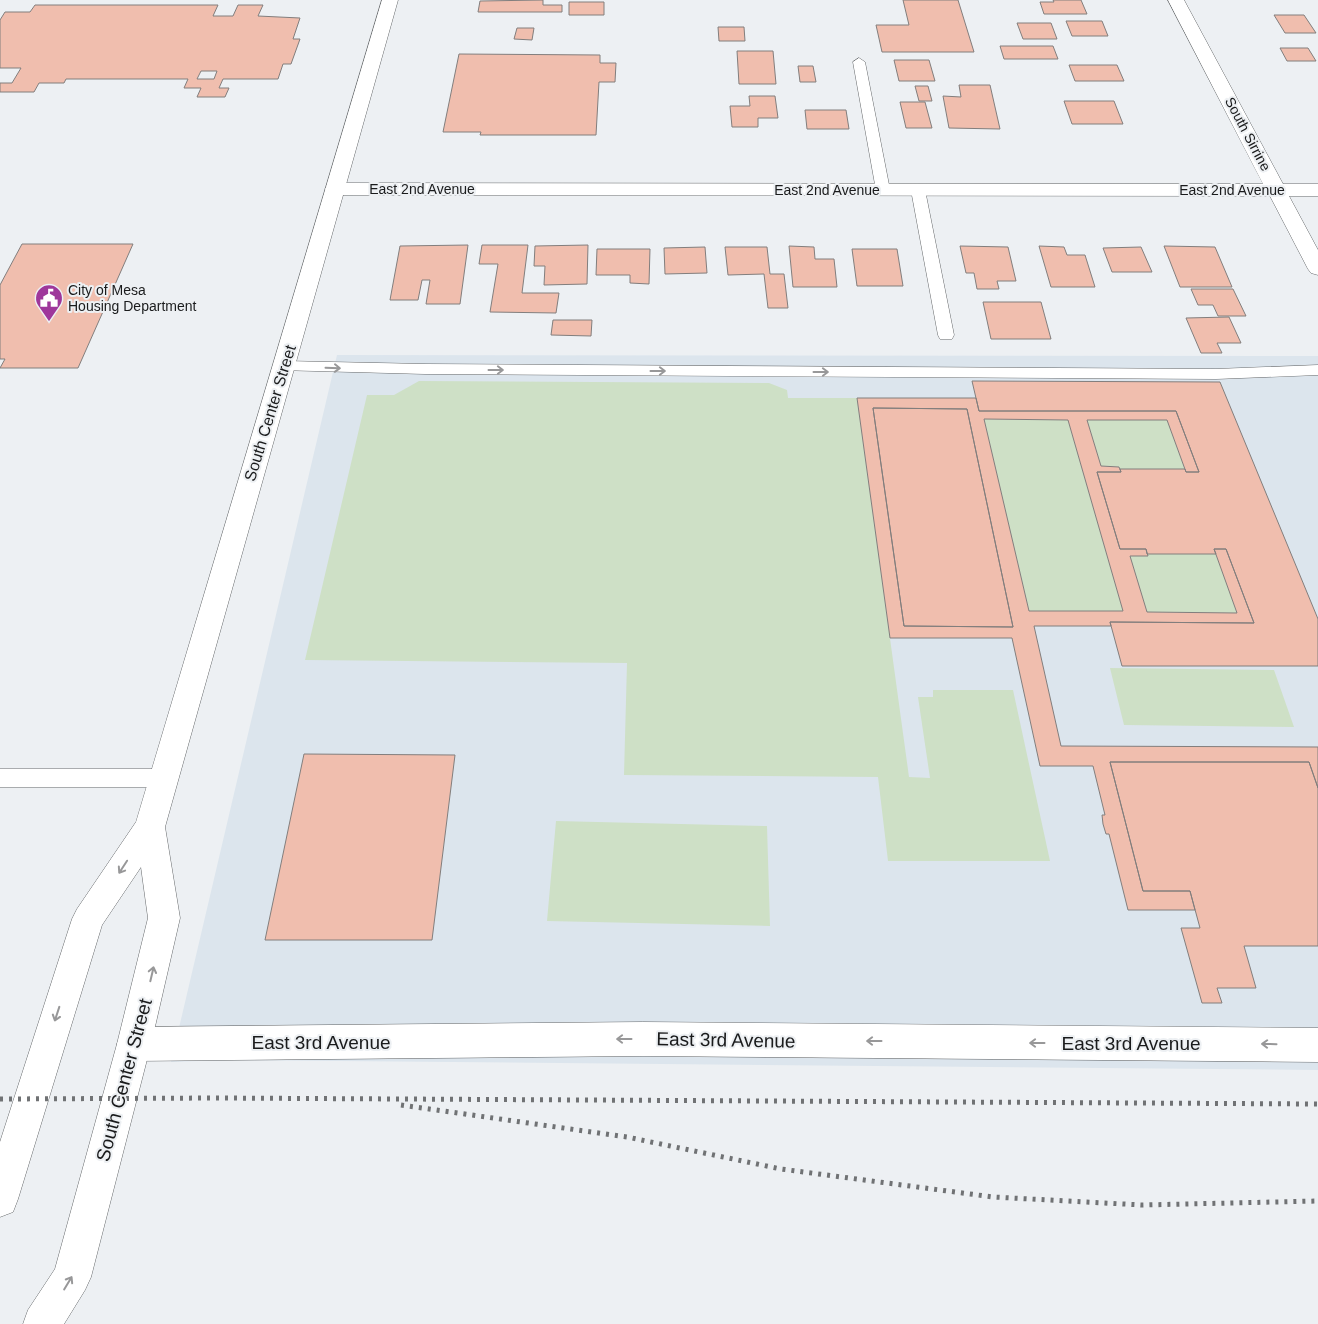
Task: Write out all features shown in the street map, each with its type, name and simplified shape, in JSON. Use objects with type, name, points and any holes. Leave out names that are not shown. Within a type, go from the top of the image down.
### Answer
[{"type":"street","name":"South Center Street","points":[[0,1199],[88,919],[150,827],[390,0]]},
{"type":"street","name":"South Sirrine","points":[[1176,0],[1318,269]]},
{"type":"street","name":"East 2nd Avenue","points":[[335,189],[1318,190]]},
{"type":"street","name":"South Center Street","points":[[42,1324],[72,1276],[134,1044],[164,918],[150,827]]},
{"type":"street","name":"East 3rd Avenue","points":[[134,1044],[643,1039],[1318,1045]]},
{"type":"lane","points":[[859,62],[883,190]]},
{"type":"lane","points":[[918,190],[946,336]]},
{"type":"lane","points":[[284,366],[415,369],[1198,374],[1318,370]]},
{"type":"lane","points":[[0,778],[163,778]]},
{"type":"shaded area","points":[[337,355],[1318,356],[1318,1070],[227,1060],[171,1062]]},
{"type":"green space","points":[[419,381],[769,383],[787,390],[788,398],[857,398],[909,777],[930,778],[918,697],[933,697],[933,690],[1013,690],[1050,861],[888,861],[878,777],[624,775],[627,663],[305,660],[367,395],[394,395]]},
{"type":"green space","points":[[984,419],[1068,420],[1123,611],[1029,611]]},
{"type":"green space","points":[[1087,420],[1167,420],[1185,469],[1120,469],[1119,467],[1101,466]]},
{"type":"green space","points":[[1147,554],[1216,554],[1237,613],[1147,612],[1130,556]]},
{"type":"green space","points":[[1110,668],[1274,670],[1294,727],[1124,725]]},
{"type":"green space","points":[[556,821],[767,826],[770,926],[547,921]]},
{"type":"building","points":[[543,0],[543,5],[562,5],[562,12],[478,12],[480,1]]},
{"type":"building","points":[[903,0],[958,0],[974,52],[882,52],[876,25],[909,25]]},
{"type":"building","points":[[1053,0],[1081,0],[1087,14],[1044,14],[1040,2],[1054,2]]},
{"type":"building","points":[[569,2],[604,2],[604,15],[569,15]]},
{"type":"building","points":[[35,5],[218,5],[213,16],[233,16],[238,5],[263,5],[258,16],[300,18],[293,39],[300,39],[291,64],[283,64],[278,79],[223,79],[219,88],[229,88],[225,97],[197,97],[201,88],[184,88],[188,79],[66,79],[64,83],[39,83],[34,92],[0,92],[0,83],[12,83],[21,68],[0,68],[0,20],[5,12],[30,12]],"holes":[[[201,71],[217,71],[214,79],[197,79]]]},
{"type":"building","points":[[1274,15],[1304,15],[1316,33],[1285,33]]},
{"type":"building","points":[[1066,21],[1102,21],[1108,36],[1072,36]]},
{"type":"building","points":[[1017,23],[1051,23],[1057,39],[1023,39]]},
{"type":"building","points":[[718,27],[744,27],[745,41],[719,41]]},
{"type":"building","points":[[517,28],[534,28],[532,40],[514,39]]},
{"type":"building","points":[[1000,46],[1053,46],[1058,59],[1004,59]]},
{"type":"building","points":[[1280,48],[1308,48],[1316,61],[1287,61]]},
{"type":"building","points":[[737,51],[773,51],[776,84],[739,84]]},
{"type":"building","points":[[459,54],[600,55],[600,63],[616,63],[615,82],[599,82],[596,135],[480,135],[481,132],[443,132]]},
{"type":"building","points":[[894,60],[929,60],[935,81],[899,81]]},
{"type":"building","points":[[1069,65],[1117,65],[1124,81],[1075,81]]},
{"type":"building","points":[[798,66],[813,66],[816,82],[800,82]]},
{"type":"building","points":[[959,85],[990,85],[1000,129],[949,128],[943,96],[961,97]]},
{"type":"building","points":[[915,86],[928,86],[932,101],[919,101]]},
{"type":"building","points":[[749,96],[775,96],[778,118],[758,118],[758,127],[732,127],[730,106],[750,106]]},
{"type":"building","points":[[1064,101],[1114,101],[1123,124],[1072,124]]},
{"type":"building","points":[[900,102],[925,102],[932,128],[906,128]]},
{"type":"building","points":[[805,110],[846,110],[849,129],[807,129]]},
{"type":"building","name":"City of Mesa Housing Department","points":[[22,244],[133,244],[78,368],[0,368],[5,359],[0,359],[0,285]]},
{"type":"building","points":[[468,245],[460,304],[426,304],[430,280],[422,280],[418,300],[390,300],[400,246]]},
{"type":"building","points":[[482,245],[528,245],[522,293],[559,293],[556,313],[490,312],[498,264],[479,264]]},
{"type":"building","points":[[588,245],[587,284],[544,285],[545,266],[534,266],[535,246]]},
{"type":"building","points":[[789,246],[814,247],[815,259],[834,259],[837,287],[793,287]]},
{"type":"building","points":[[960,246],[1008,247],[1016,281],[997,281],[999,289],[977,289],[974,273],[966,273]]},
{"type":"building","points":[[1039,246],[1064,247],[1067,255],[1085,255],[1095,287],[1051,287]]},
{"type":"building","points":[[1164,246],[1215,247],[1232,287],[1180,287]]},
{"type":"building","points":[[705,247],[707,273],[665,274],[664,248]]},
{"type":"building","points":[[725,247],[767,247],[770,274],[784,274],[788,308],[768,308],[764,274],[728,275]]},
{"type":"building","points":[[1141,247],[1152,272],[1112,272],[1103,248]]},
{"type":"building","points":[[597,249],[650,249],[649,284],[630,283],[630,275],[596,275]]},
{"type":"building","points":[[852,249],[897,249],[903,286],[857,286]]},
{"type":"building","points":[[1191,289],[1233,289],[1246,316],[1218,316],[1213,305],[1198,305]]},
{"type":"building","points":[[983,302],[1041,302],[1051,339],[991,339]]},
{"type":"building","points":[[1229,317],[1241,343],[1217,343],[1222,353],[1201,353],[1186,318]]},
{"type":"building","points":[[553,320],[592,320],[591,336],[551,335]]},
{"type":"building","points":[[972,381],[1220,382],[1318,619],[1318,666],[1122,666],[1110,622],[1254,623],[1226,549],[1214,549],[1216,554],[1147,554],[1146,549],[1120,549],[1097,472],[1121,472],[1120,469],[1185,469],[1186,472],[1199,472],[1176,411],[979,411]]},
{"type":"building","points":[[857,398],[976,398],[979,411],[1176,411],[1199,472],[1186,472],[1167,420],[1087,420],[1101,466],[1119,467],[1121,472],[1097,472],[1120,549],[1146,549],[1148,556],[1130,556],[1147,612],[1237,613],[1214,549],[1226,549],[1254,623],[1110,622],[1111,626],[1034,626],[1061,746],[1318,747],[1318,788],[1309,762],[1110,762],[1143,891],[1190,891],[1195,910],[1128,910],[1109,834],[1106,834],[1103,824],[1102,815],[1105,815],[1093,766],[1040,766],[1012,638],[890,638]],"holes":[[[873,408],[967,409],[1013,627],[904,626]],[[984,419],[1068,420],[1123,611],[1029,611]]]},
{"type":"building","points":[[873,408],[967,409],[1013,627],[904,626]]},
{"type":"building","points":[[304,754],[455,755],[432,940],[265,940]]},
{"type":"building","points":[[1110,762],[1309,762],[1318,788],[1318,946],[1244,946],[1256,988],[1217,988],[1222,1003],[1202,1003],[1181,928],[1200,928],[1190,891],[1143,891]]},
{"type":"railway","points":[[0,1099],[218,1098],[1318,1104]]},
{"type":"railway","points":[[401,1105],[627,1137],[781,1169],[993,1197],[1142,1205],[1318,1201]]},
{"type":"place","name":"City of Mesa Housing Department","points":[[49,322]]}]
